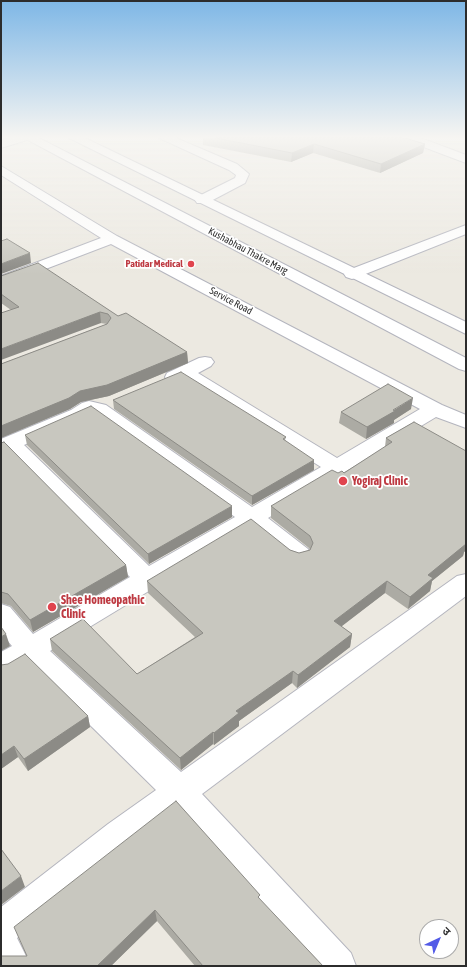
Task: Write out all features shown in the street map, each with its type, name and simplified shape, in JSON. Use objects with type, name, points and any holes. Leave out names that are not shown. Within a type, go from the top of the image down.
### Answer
[{"type":"street","name":"Service Road","points":[[22,183],[112,238],[435,409],[466,422]]},
{"type":"street","name":"Kushabhau Thakre Marg","points":[[117,183],[466,365]]},
{"type":"street","points":[[167,183],[466,330]]},
{"type":"street","points":[[202,200],[234,183]]},
{"type":"street","points":[[352,274],[466,229]]},
{"type":"street","points":[[1,282],[112,238]]},
{"type":"street","points":[[156,384],[205,362]]},
{"type":"street","points":[[184,372],[336,467]]},
{"type":"street","points":[[115,401],[89,407],[78,414],[6,445],[147,579]]},
{"type":"street","points":[[89,407],[99,409],[251,517],[299,555]]},
{"type":"street","points":[[1,666],[435,409]]},
{"type":"street","points":[[1,929],[120,834],[466,582]]},
{"type":"street","points":[[1,614],[30,649],[179,791],[338,966]]},
{"type":"street","points":[[1,945],[13,966]]},
{"type":"building","points":[[7,239],[30,253],[1,264],[1,241]]},
{"type":"building","points":[[38,263],[118,316],[126,313],[187,352],[107,385],[80,391],[69,398],[1,426],[1,364],[107,324],[111,318],[108,314],[100,312],[1,349],[1,313],[19,307],[1,294],[1,276]]},
{"type":"building","points":[[181,372],[286,437],[283,439],[314,460],[252,496],[113,400]]},
{"type":"building","points":[[388,384],[413,398],[393,410],[395,411],[367,427],[341,412]]},
{"type":"building","points":[[91,406],[232,506],[148,554],[25,435]]},
{"type":"building","points":[[414,422],[466,451],[466,544],[428,575],[433,578],[410,597],[387,581],[334,621],[352,634],[298,675],[293,671],[236,711],[239,713],[180,758],[50,639],[83,619],[137,674],[203,633],[147,581],[251,519],[290,550],[299,553],[310,550],[313,543],[310,536],[271,506],[332,470],[338,473],[342,471],[344,473],[392,442],[386,438]]},
{"type":"building","points":[[4,442],[126,565],[30,620],[8,594],[1,592],[1,443]]},
{"type":"building","points":[[1,627],[6,634],[1,637]]},
{"type":"building","points":[[25,654],[88,716],[24,759],[14,746],[1,755],[1,665],[8,664]]},
{"type":"building","points":[[176,801],[260,895],[258,897],[323,966],[203,966],[155,910],[97,966],[1,966],[1,956],[27,956],[14,927]]},
{"type":"building","points":[[1,849],[21,876],[1,891]]},
{"type":"place","name":"Patidar Medical","points":[[191,264]]},
{"type":"place","name":"Yogiraj Clinic","points":[[343,481]]},
{"type":"place","name":"Shee Homeopathic Clinic","points":[[52,607]]}]
